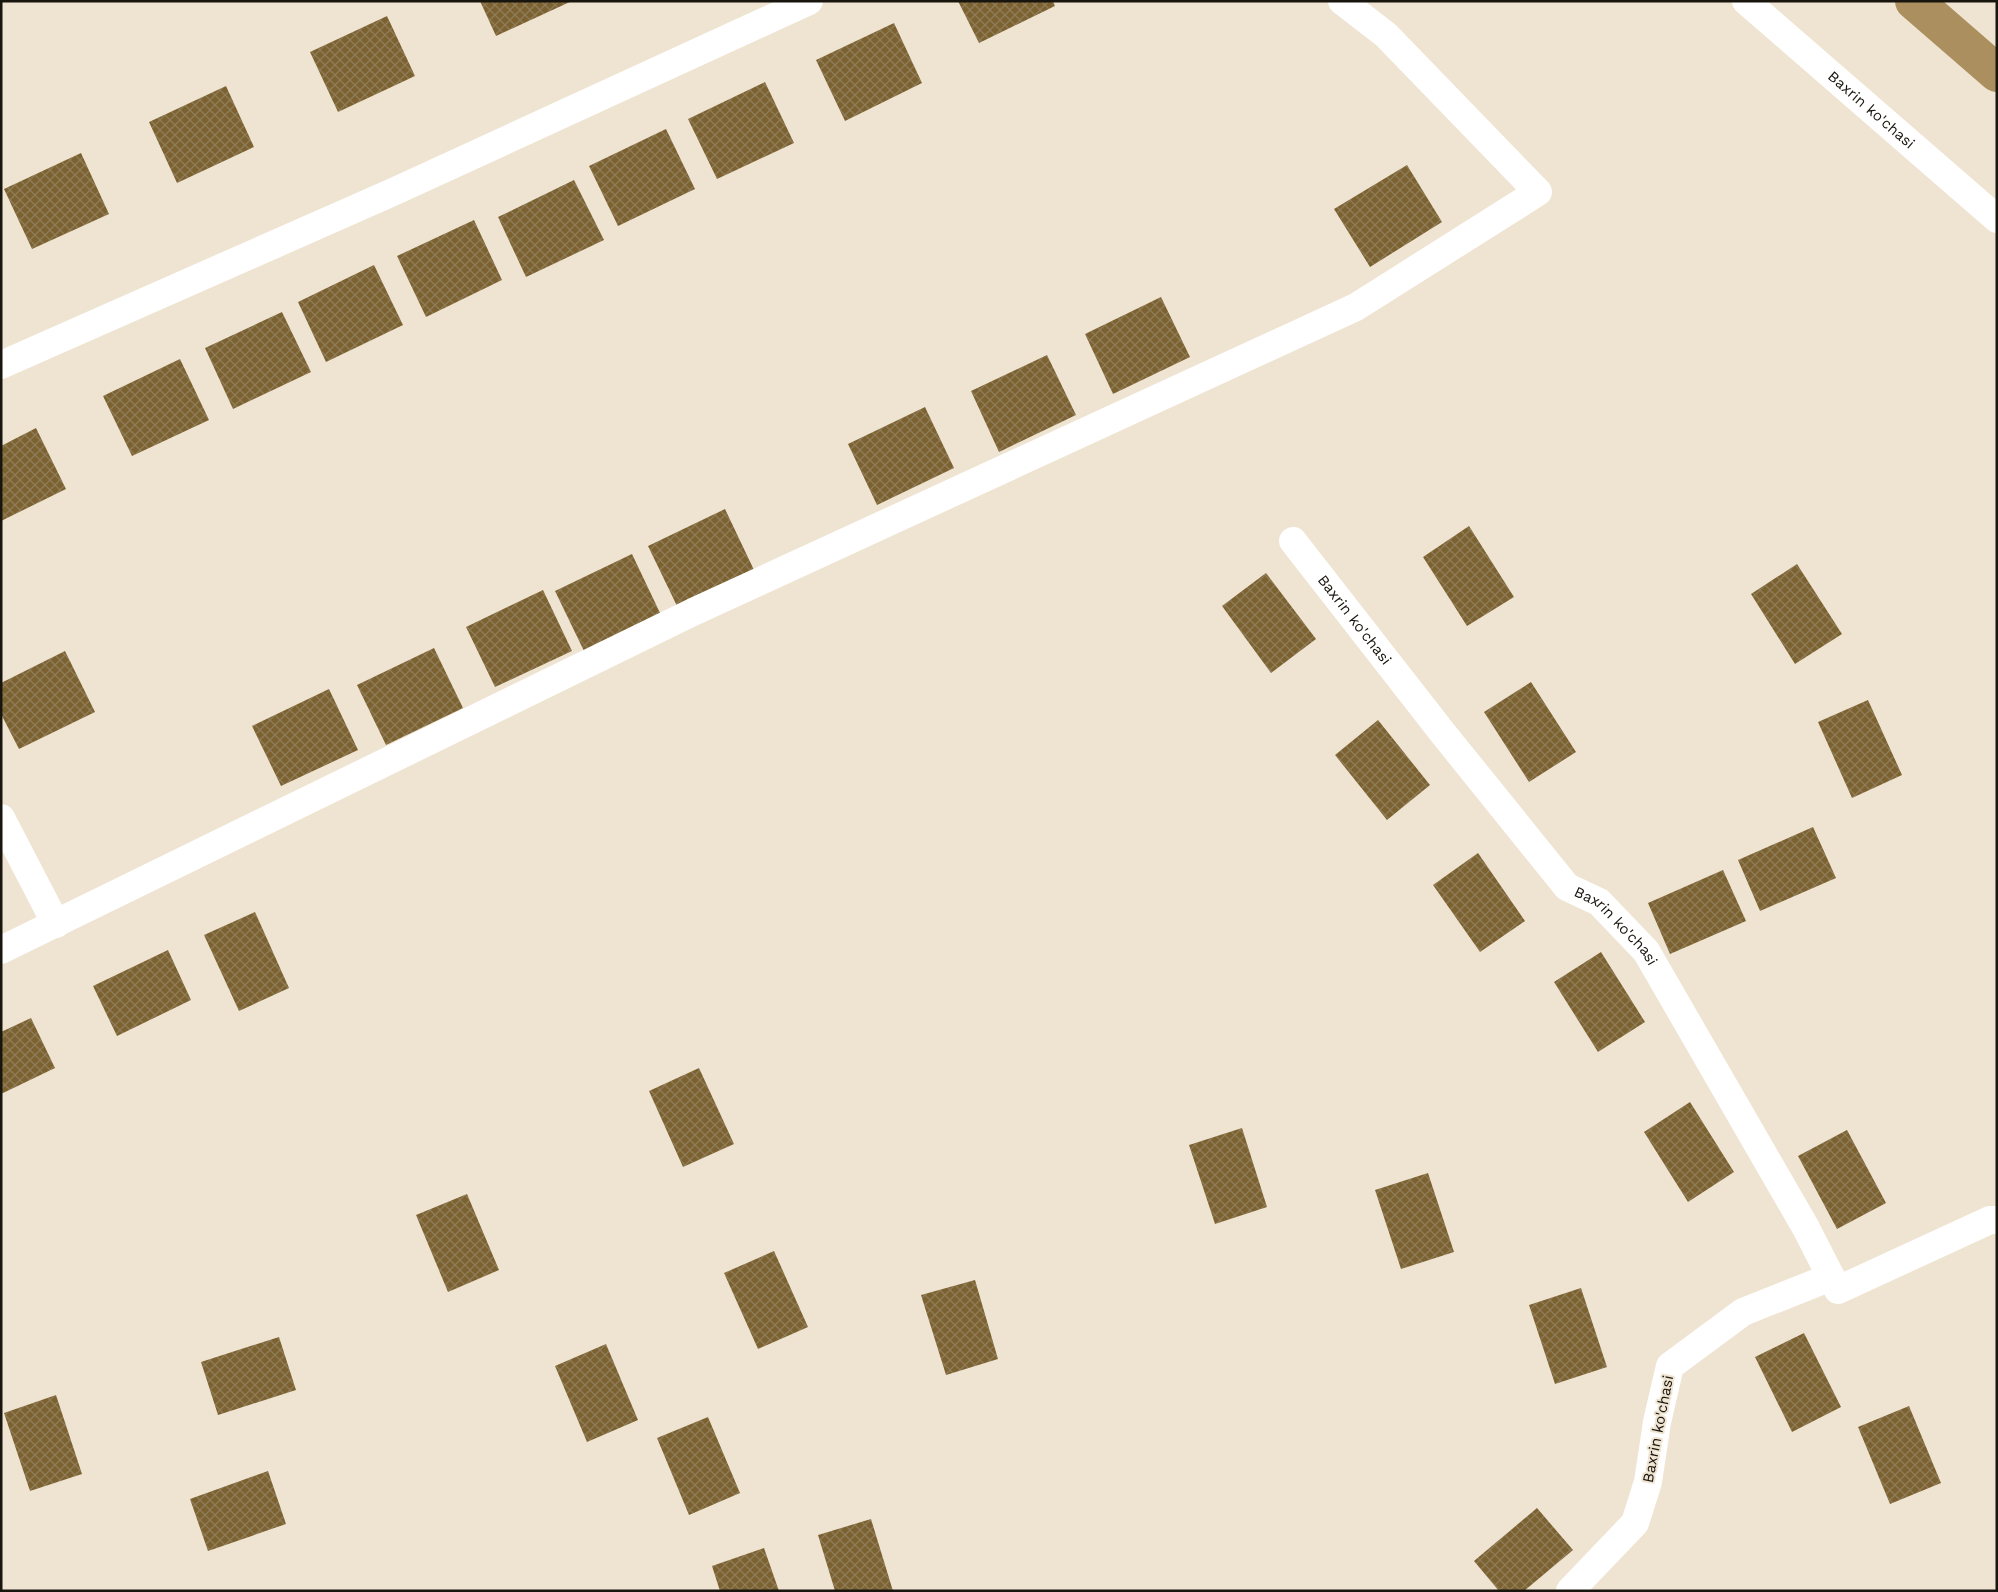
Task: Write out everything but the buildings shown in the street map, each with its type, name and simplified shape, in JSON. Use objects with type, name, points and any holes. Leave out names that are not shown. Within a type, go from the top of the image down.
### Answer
[{"type":"street","points":[[1,365],[402,188],[809,1]]},
{"type":"street","points":[[1,950],[693,612],[1356,307],[1538,192],[1386,34],[1342,1]]},
{"type":"street","name":"Baxrin ko'chasi","points":[[1746,1],[1997,219]]},
{"type":"street","name":"Baxrin ko'chasi","points":[[1293,541],[1442,732],[1567,887],[1599,902],[1646,951],[1801,1219],[1838,1290],[1990,1220],[1997,1220]]},
{"type":"street","points":[[1,818],[56,924]]},
{"type":"street","name":"Baxrin ko'chasi","points":[[1570,1591],[1635,1523],[1648,1482],[1657,1422],[1670,1366],[1743,1312],[1831,1276]]},
{"type":"waterway","points":[[1914,1],[1997,73]]}]
